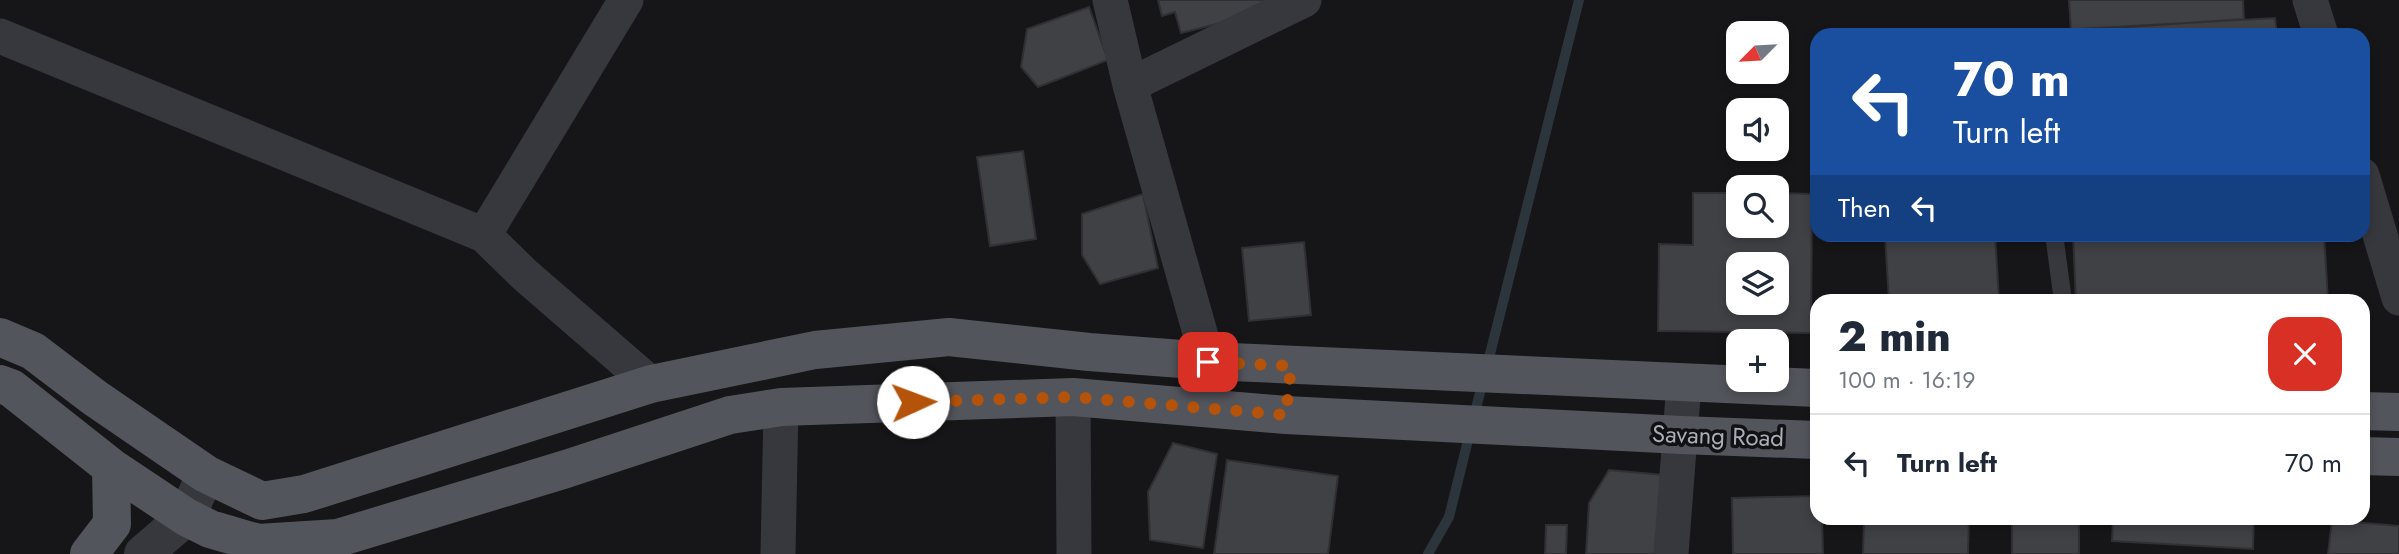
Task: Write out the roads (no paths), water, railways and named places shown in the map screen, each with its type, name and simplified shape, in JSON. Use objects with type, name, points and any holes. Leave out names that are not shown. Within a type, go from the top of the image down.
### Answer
[{"type":"main road","points":[[0,337],[33,351],[95,398],[206,474],[262,501],[304,494],[651,384],[815,350],[949,337],[1208,362],[1810,388]]},
{"type":"main road","points":[[1286,415],[1291,366]]},
{"type":"main road","points":[[0,384],[11,388],[111,467],[186,517],[210,528],[241,549]]},
{"type":"main road","name":"Savang Road","points":[[241,549],[346,546],[730,415],[781,407],[1073,397],[1286,415],[1810,439]]},
{"type":"main road","points":[[2370,411],[2399,412]]},
{"type":"main road","points":[[2370,456],[2399,457]]},
{"type":"main road","points":[[89,554],[112,524],[111,467]]},
{"type":"street","points":[[484,235],[625,0]]},
{"type":"street","points":[[1110,0],[1130,85],[1208,362]]},
{"type":"street","points":[[1130,85],[1304,0]]},
{"type":"street","points":[[2310,0],[2319,28]]},
{"type":"street","points":[[0,36],[484,235],[525,275],[651,384]]},
{"type":"street","points":[[2370,202],[2399,298]]},
{"type":"street","points":[[1671,554],[1685,383]]},
{"type":"street","points":[[1073,397],[1074,554]]},
{"type":"street","points":[[778,554],[781,407]]},
{"type":"street","points":[[143,554],[186,517],[206,474]]},
{"type":"street","points":[[241,549],[262,501]]},
{"type":"lane","points":[[2055,242],[2062,294]]},
{"type":"waterway","points":[[1487,366],[1579,0]]},
{"type":"waterway","points":[[1474,416],[1483,381]]},
{"type":"waterway","points":[[1428,554],[1449,517],[1470,432]]}]
